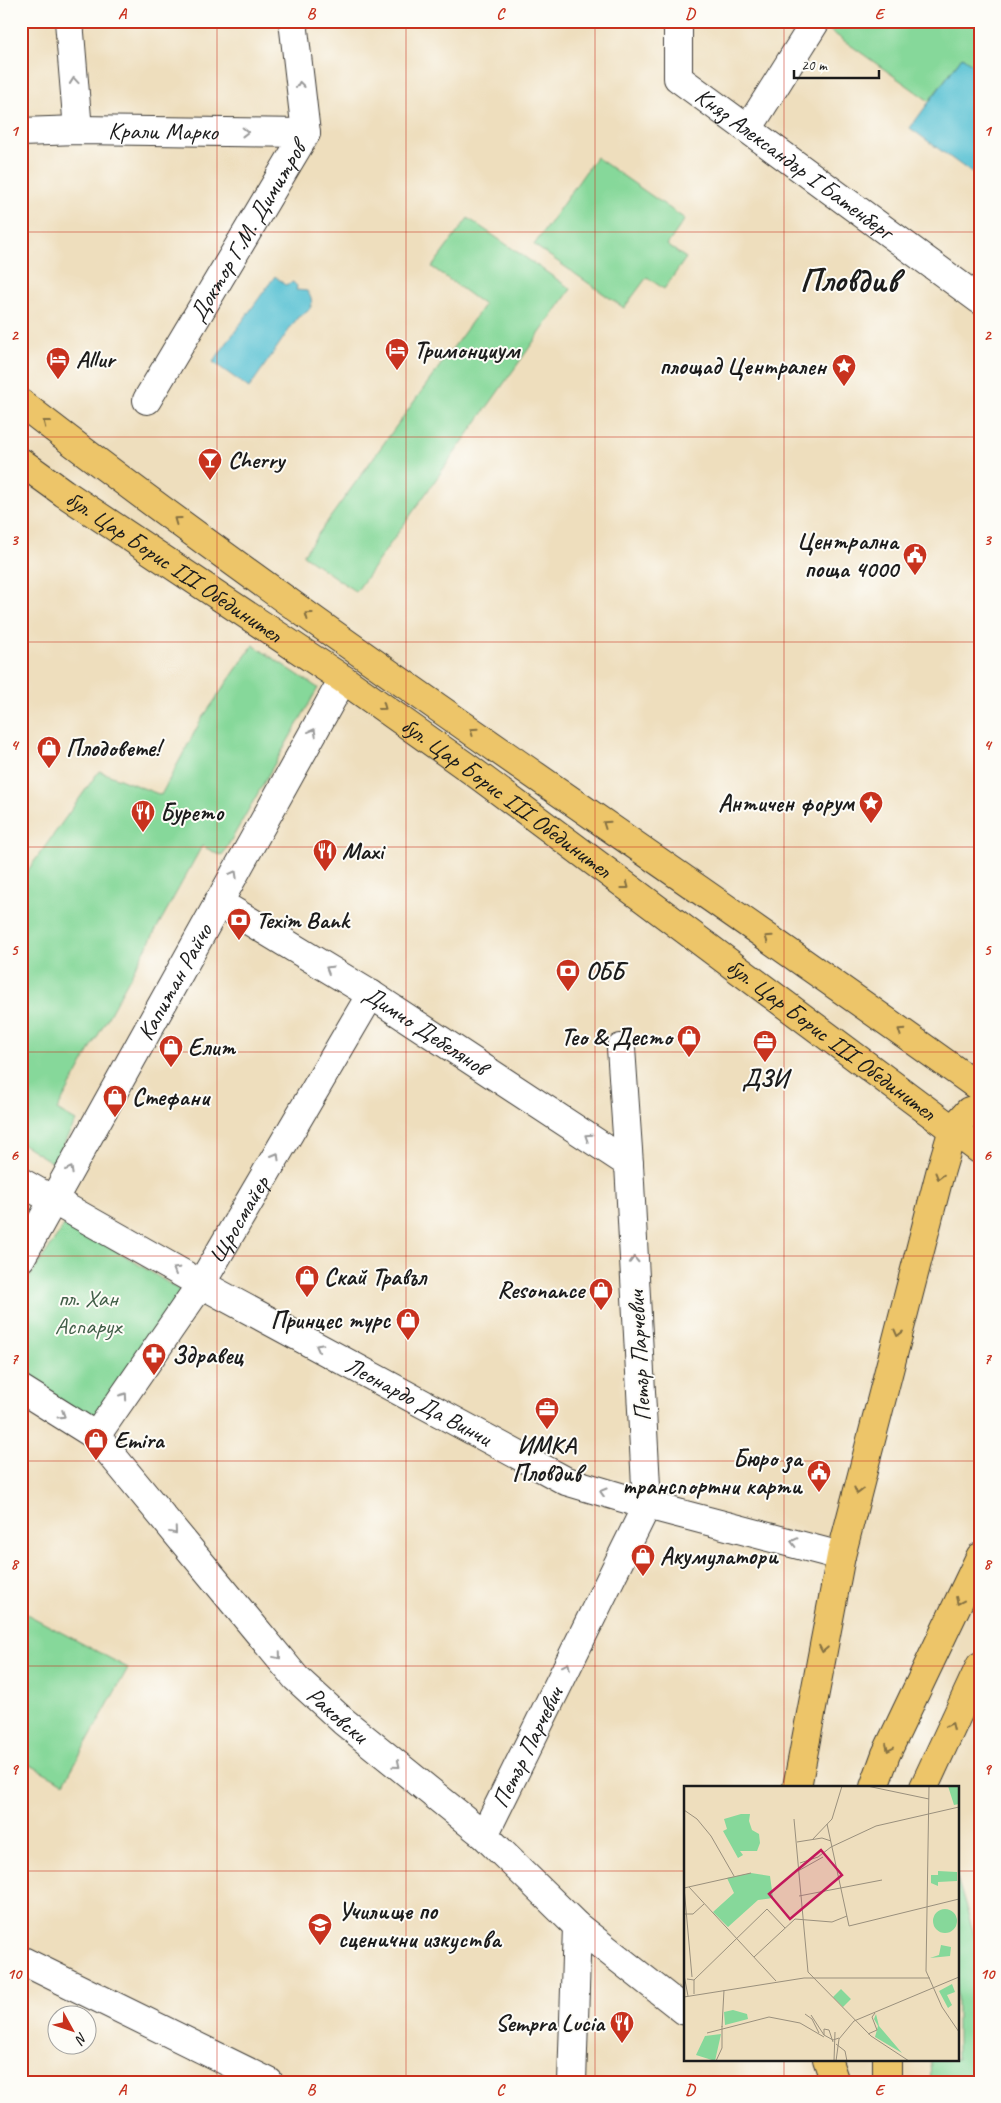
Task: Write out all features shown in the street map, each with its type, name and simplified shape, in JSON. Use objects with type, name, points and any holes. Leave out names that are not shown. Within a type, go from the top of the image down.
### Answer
[{"type":"main road","name":"бул. Цар Борис III Обединител","points":[[21,403],[105,468],[329,630],[980,1088]]},
{"type":"main road","name":"бул. Цар Борис III Обединител","points":[[21,462],[64,493],[343,678],[471,770],[980,1150]]},
{"type":"main road","points":[[798,1786],[841,1556],[937,1183],[953,1129],[969,1111],[980,1109]]},
{"type":"main road","points":[[874,1786],[886,1754],[980,1557]]},
{"type":"main road","points":[[924,1786],[980,1666]]},
{"type":"main road","points":[[827,2060],[835,2082]]},
{"type":"main road","points":[[840,2060],[841,2082]]},
{"type":"main road","points":[[887,2060],[887,2082]]},
{"type":"street","points":[[69,21],[78,130]]},
{"type":"street","name":"Доктор Г.М. Димитров","points":[[147,400],[306,133],[293,21]]},
{"type":"street","name":"Княз Александър I Батенберг","points":[[678,21],[678,78],[980,300]]},
{"type":"street","points":[[748,129],[816,21]]},
{"type":"street","name":"Крали Марко","points":[[21,132],[78,130],[306,133]]},
{"type":"street","name":"Капитан Райчо","points":[[21,1258],[343,678]]},
{"type":"street","name":"Димчо Дебелянов","points":[[218,902],[371,994],[629,1164]]},
{"type":"street","name":"Щросмайер","points":[[96,1436],[201,1284],[371,994]]},
{"type":"street","name":"Петър Парчевич","points":[[484,1836],[648,1505],[621,1048]]},
{"type":"street","name":"Леонардо Да Винчи","points":[[21,1182],[201,1284],[566,1481],[648,1505],[841,1556]]},
{"type":"street","name":"Раковски","points":[[21,1389],[96,1436],[296,1678],[343,1721],[484,1836],[577,1926],[684,2010]]},
{"type":"street","points":[[572,2082],[577,1926]]},
{"type":"street","points":[[22,1964],[226,2071],[269,2082]]},
{"type":"green space","points":[[824,21],[980,21],[980,70],[962,57],[929,101],[822,25]]},
{"type":"green space","points":[[596,157],[685,219],[667,245],[686,258],[664,289],[647,277],[624,308],[534,245]]},
{"type":"green space","points":[[468,218],[571,289],[356,592],[303,555],[484,305],[432,267]]},
{"type":"green space","points":[[253,645],[318,688],[222,856],[202,846],[57,1110],[76,1121],[53,1163],[21,1143],[21,880],[99,771],[161,795],[201,720]]},
{"type":"green space","name":"пл. Хан Аспарух","points":[[68,1220],[181,1291],[97,1424],[21,1374],[21,1290]]},
{"type":"green space","points":[[21,1611],[128,1668],[64,1783],[21,1760]]},
{"type":"green space","points":[[958,1881],[980,1954],[980,2067],[975,2082],[931,2082],[930,2060],[958,2060]]},
{"type":"water","points":[[962,57],[980,70],[980,179],[910,128]]},
{"type":"water","points":[[275,276],[285,285],[293,282],[297,286],[296,290],[307,291],[312,303],[309,310],[298,317],[249,388],[213,362]]},
{"type":"place","name":"Тримонциум","points":[[397,371]]},
{"type":"place","name":"Allur","points":[[58,380]]},
{"type":"place","name":"площад Централен","points":[[844,387]]},
{"type":"place","name":"Cherry","points":[[210,481]]},
{"type":"place","name":"Централна поща 4000","points":[[915,576]]},
{"type":"place","name":"Плодовете!","points":[[49,769]]},
{"type":"place","name":"Античен форум","points":[[871,824]]},
{"type":"place","name":"Бурето","points":[[143,833]]},
{"type":"place","name":"Maxi","points":[[325,872]]},
{"type":"place","name":"Texim Bank","points":[[239,941]]},
{"type":"place","name":"ОББ","points":[[568,992]]},
{"type":"place","name":"Тео & Десто","points":[[689,1058]]},
{"type":"place","name":"ДЗИ","points":[[765,1063]]},
{"type":"place","name":"Елит","points":[[171,1068]]},
{"type":"place","name":"Стефани","points":[[115,1118]]},
{"type":"place","name":"Скай Травъл","points":[[307,1298]]},
{"type":"place","name":"Resonance","points":[[601,1311]]},
{"type":"place","name":"Принцес турс","points":[[408,1341]]},
{"type":"place","name":"Здравец","points":[[154,1376]]},
{"type":"place","name":"ИМКА Пловдив","points":[[547,1430]]},
{"type":"place","name":"Emira","points":[[96,1461]]},
{"type":"place","name":"Бюро за транспортни карти","points":[[819,1493]]},
{"type":"place","name":"Акумулатори","points":[[643,1577]]},
{"type":"place","name":"Училище по сценични изкуства","points":[[320,1946]]},
{"type":"place","name":"Sempra Lucia","points":[[622,2044]]},
{"type":"district","name":"Пловдив","points":[[849,279]]}]
